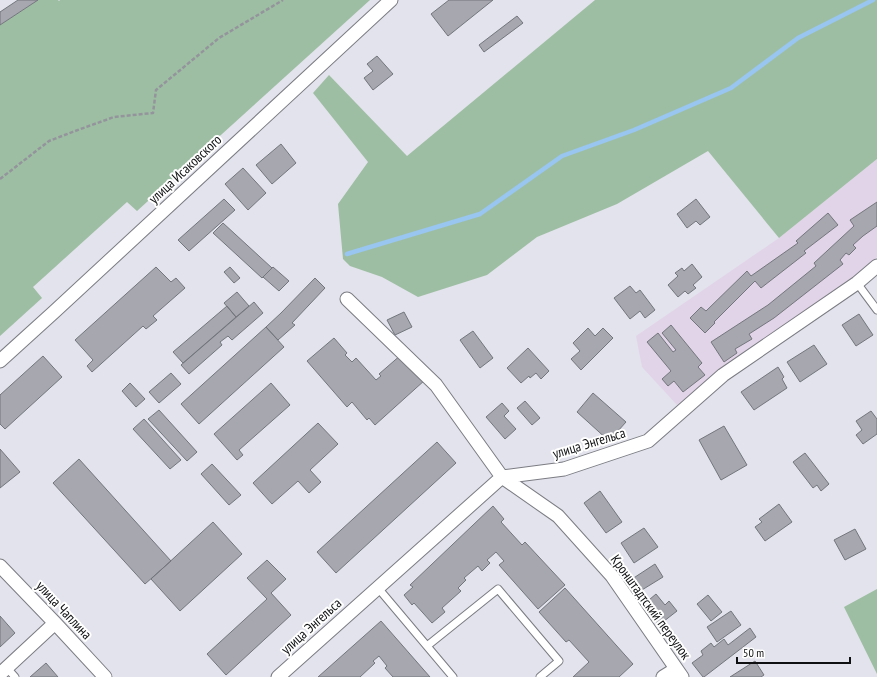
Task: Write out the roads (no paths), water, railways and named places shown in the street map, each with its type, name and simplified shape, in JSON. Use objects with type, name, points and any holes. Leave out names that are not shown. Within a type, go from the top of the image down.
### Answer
[{"type":"street","name":"улица Исаковского","points":[[0,361],[66,302],[392,0]]},
{"type":"street","name":"улица Энгельса","points":[[278,677],[502,477],[564,469],[648,441],[722,375],[857,283],[877,266]]},
{"type":"street","name":"Кронштадтский переулок","points":[[347,299],[436,385],[502,477],[558,516],[612,576],[679,673]]},
{"type":"street","name":"улица Чаплина","points":[[0,566],[105,677]]},
{"type":"street","points":[[7,673],[55,623]]},
{"type":"street","points":[[663,677],[679,673]]},
{"type":"lane","points":[[857,283],[877,310]]},
{"type":"lane","points":[[378,588],[453,677]]},
{"type":"lane","points":[[427,646],[498,589],[559,662],[540,677]]},
{"type":"waterway","points":[[347,254],[480,214],[562,156],[634,130],[731,88],[798,38],[873,0]]}]
